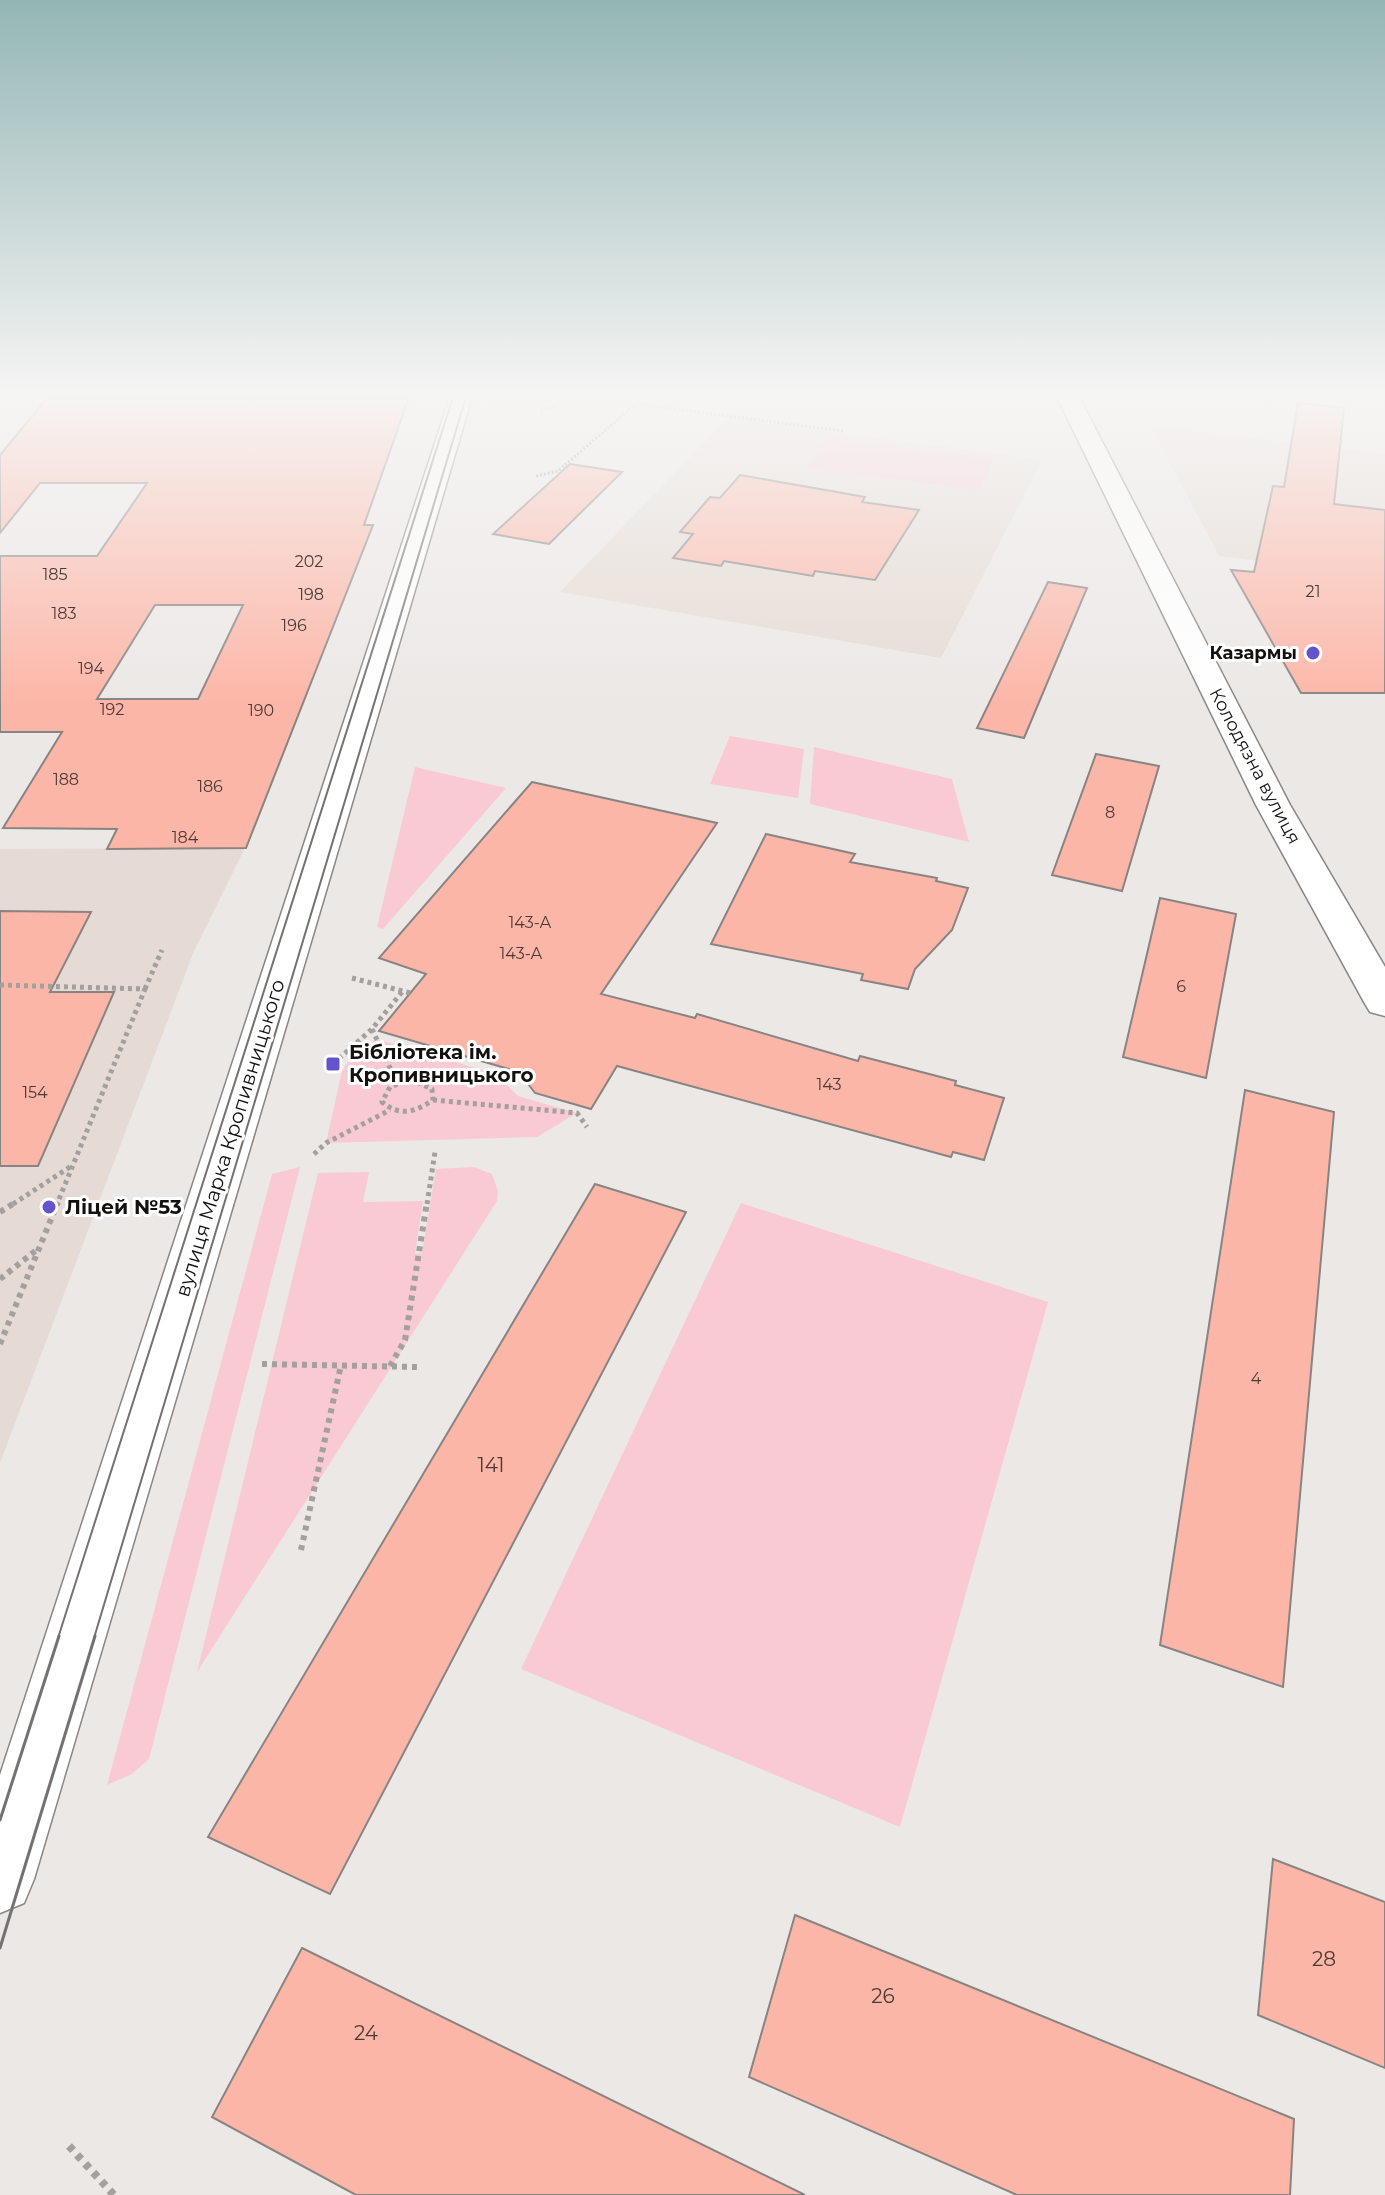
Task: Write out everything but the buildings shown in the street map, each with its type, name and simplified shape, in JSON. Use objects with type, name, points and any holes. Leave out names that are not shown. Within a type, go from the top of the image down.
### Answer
[{"type":"street","name":"вулиця Марка Кропивницького","points":[[0,1879],[446,499]]},
{"type":"street","name":"Колодязна вулиця","points":[[1119,499],[1273,805],[1385,1002]]},
{"type":"path","points":[[0,1344],[162,950]]},
{"type":"path","points":[[352,978],[410,993]]},
{"type":"path","points":[[0,985],[145,989]]},
{"type":"path","points":[[333,1064],[372,1029],[402,992]]},
{"type":"path","points":[[372,1029],[396,1081]]},
{"type":"path","points":[[433,1100],[432,1089],[424,1081],[396,1081],[386,1089],[382,1102],[390,1110],[404,1114],[418,1111],[433,1100],[577,1113],[587,1127]]},
{"type":"path","points":[[314,1154],[326,1143],[390,1110]]},
{"type":"path","points":[[390,1366],[405,1340],[435,1152]]},
{"type":"path","points":[[0,1212],[74,1164]]},
{"type":"path","points":[[0,1279],[40,1248]]},
{"type":"path","points":[[262,1364],[417,1367]]},
{"type":"path","points":[[301,1550],[341,1365]]},
{"type":"path","points":[[69,2146],[114,2195]]},
{"type":"shaded area","points":[[649,499],[1022,499],[941,658],[560,592]]},
{"type":"shaded area","points":[[1189,499],[1385,499],[1385,577],[1219,556]]},
{"type":"shaded area","points":[[730,736],[804,749],[798,798],[710,784]]},
{"type":"shaded area","points":[[814,747],[952,779],[969,842],[810,804]]},
{"type":"shaded area","points":[[415,767],[506,788],[383,929],[377,927]]},
{"type":"shaded area","name":"Ліцей №53","points":[[245,848],[194,951],[0,1463],[0,849]]},
{"type":"shaded area","points":[[376,1039],[496,1074],[518,1096],[577,1113],[537,1137],[326,1143],[342,1071]]},
{"type":"shaded area","points":[[300,1167],[149,1759],[132,1774],[107,1785],[272,1174]]},
{"type":"shaded area","points":[[474,1167],[492,1174],[498,1191],[497,1201],[197,1672],[318,1173],[369,1172],[363,1202],[423,1201],[415,1254],[422,1253],[436,1169]]},
{"type":"shaded area","points":[[741,1203],[1048,1302],[900,1827],[521,1669]]},
{"type":"tram line","points":[[58,1638],[420,499]]},
{"type":"tram line","points":[[94,1638],[435,499]]},
{"type":"tram line","points":[[0,1820],[59,1636]]},
{"type":"tram line","points":[[0,1948],[95,1636]]},
{"type":"place","name":"Казармы","points":[[1313,653]]},
{"type":"place","name":"Бібліотека ім. Кропивницького","points":[[333,1064]]},
{"type":"place","name":"Ліцей №53","points":[[49,1207]]}]
